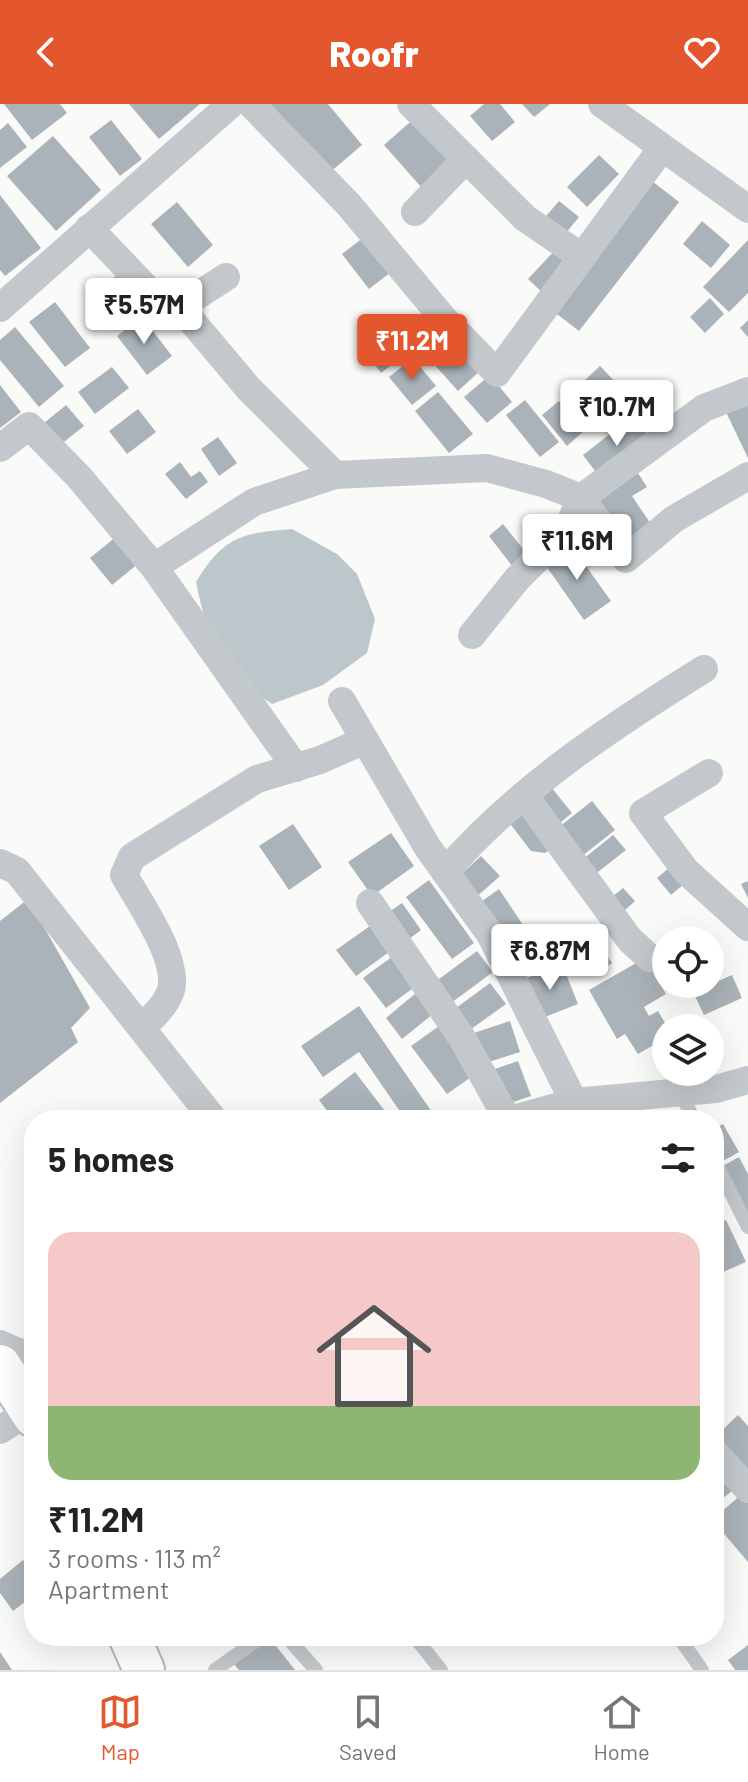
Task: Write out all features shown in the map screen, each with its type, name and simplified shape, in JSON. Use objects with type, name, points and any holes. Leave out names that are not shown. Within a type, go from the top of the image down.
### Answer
[{"type":"main road","points":[[0,1365],[22,1419]]},
{"type":"main road","points":[[133,1646],[144,1670]]},
{"type":"street","points":[[4,297],[89,228],[231,104]]},
{"type":"street","points":[[251,104],[349,205],[443,318],[497,373],[662,148]]},
{"type":"street","points":[[411,104],[525,218],[582,257]]},
{"type":"street","points":[[602,104],[640,115],[662,148],[744,199]]},
{"type":"street","points":[[415,212],[466,159]]},
{"type":"street","points":[[89,228],[170,313],[226,277]]},
{"type":"street","points":[[180,307],[249,389],[335,475]]},
{"type":"street","points":[[472,635],[517,579],[568,528],[581,498],[704,408],[748,391]]},
{"type":"street","points":[[0,448],[29,426],[79,477],[154,567],[296,768]]},
{"type":"street","points":[[154,567],[254,502],[335,475],[487,468],[546,484],[581,498],[626,559],[674,519],[748,476]]},
{"type":"street","points":[[445,872],[478,834],[605,730],[704,669]]},
{"type":"street","points":[[342,701],[363,741],[445,872],[490,934],[574,1102]]},
{"type":"street","points":[[143,1026],[159,1012],[171,990],[170,959],[124,875],[132,857],[257,779],[296,768],[363,741]]},
{"type":"street","points":[[709,773],[643,813],[686,871],[748,927]]},
{"type":"street","points":[[524,795],[630,940],[650,958]]},
{"type":"street","points":[[0,863],[17,871],[143,1026],[206,1110]]},
{"type":"street","points":[[370,903],[462,1038],[503,1110]]},
{"type":"street","points":[[545,1110],[574,1102],[716,1089],[748,1080]]},
{"type":"street","points":[[0,1344],[24,1353]]},
{"type":"street","points":[[724,1463],[748,1489]]},
{"type":"lane","points":[[680,1092],[689,1110]]},
{"type":"lane","points":[[724,1179],[748,1227]]},
{"type":"lane","points":[[215,1670],[249,1646]]},
{"type":"lane","points":[[295,1646],[316,1670]]},
{"type":"lane","points":[[422,1646],[441,1670]]},
{"type":"lane","points":[[685,1646],[702,1670]]},
{"type":"shaded area","points":[[292,529],[337,554],[357,574],[375,619],[367,653],[323,685],[272,704],[240,678],[219,652],[206,622],[196,582],[215,555],[235,540]]},
{"type":"building","points":[[4,104],[60,104],[67,113],[32,140]]},
{"type":"building","points":[[129,104],[200,104],[159,139]]},
{"type":"building","points":[[268,104],[328,104],[362,145],[328,174]]},
{"type":"building","points":[[484,104],[500,104],[515,122],[492,141],[470,116]]},
{"type":"building","points":[[522,104],[550,104],[534,117]]},
{"type":"building","points":[[417,116],[455,159],[422,188],[384,145]]},
{"type":"building","points":[[111,120],[142,159],[120,176],[89,137]]},
{"type":"building","points":[[8,123],[27,147],[0,168],[0,130]]},
{"type":"building","points":[[53,136],[101,190],[56,231],[7,176]]},
{"type":"building","points":[[599,155],[619,174],[587,207],[567,187]]},
{"type":"building","points":[[648,178],[679,202],[579,331],[548,307]]},
{"type":"building","points":[[0,195],[41,248],[5,276],[0,270]]},
{"type":"building","points":[[559,201],[579,217],[561,239],[541,222]]},
{"type":"building","points":[[177,202],[213,245],[188,267],[151,224]]},
{"type":"building","points":[[702,221],[730,245],[711,268],[683,244]]},
{"type":"building","points":[[368,234],[395,269],[369,289],[342,254]]},
{"type":"building","points":[[748,240],[748,293],[729,312],[703,287]]},
{"type":"building","points":[[557,248],[574,264],[545,295],[528,279]]},
{"type":"building","points":[[116,276],[143,307],[119,327],[93,296]]},
{"type":"building","points":[[710,298],[724,314],[705,333],[690,317]]},
{"type":"building","points":[[55,302],[90,348],[65,367],[29,322]]},
{"type":"building","points":[[426,311],[440,328],[381,373],[368,356]]},
{"type":"building","points":[[142,317],[172,356],[147,375],[117,336]]},
{"type":"building","points":[[748,320],[748,337],[740,328]]},
{"type":"building","points":[[15,327],[64,386],[39,407],[0,360],[0,340]]},
{"type":"building","points":[[446,331],[481,370],[458,391],[423,352]]},
{"type":"building","points":[[413,358],[436,386],[412,405],[389,377]]},
{"type":"building","points":[[600,366],[619,386],[604,400],[585,380]]},
{"type":"building","points":[[112,367],[129,388],[95,414],[78,392]]},
{"type":"building","points":[[490,375],[512,402],[487,423],[464,397]]},
{"type":"building","points":[[0,385],[21,412],[0,428]]},
{"type":"building","points":[[438,392],[473,434],[449,453],[415,411]]},
{"type":"building","points":[[748,399],[748,458],[725,410]]},
{"type":"building","points":[[525,400],[559,442],[540,457],[506,415]]},
{"type":"building","points":[[559,401],[584,431],[567,446],[542,415]]},
{"type":"building","points":[[66,405],[84,426],[55,449],[38,428]]},
{"type":"building","points":[[138,409],[156,432],[127,454],[109,431]]},
{"type":"building","points":[[633,416],[652,440],[602,480],[583,455]]},
{"type":"building","points":[[218,437],[237,463],[219,476],[201,449]]},
{"type":"building","points":[[180,462],[191,477],[200,471],[208,482],[186,499],[165,474]]},
{"type":"building","points":[[634,467],[647,487],[632,496],[655,530],[631,546],[595,494]]},
{"type":"building","points":[[552,517],[562,530],[534,551],[524,538]]},
{"type":"building","points":[[503,524],[528,555],[513,567],[489,536]]},
{"type":"building","points":[[122,532],[144,559],[112,585],[90,558]]},
{"type":"building","points":[[570,544],[611,601],[584,620],[544,563]]},
{"type":"building","points":[[551,787],[572,813],[556,826],[535,800]]},
{"type":"building","points":[[592,801],[615,830],[577,860],[554,831]]},
{"type":"building","points":[[526,802],[558,844],[545,853],[531,851],[505,817]]},
{"type":"building","points":[[293,824],[322,867],[289,890],[259,846]]},
{"type":"building","points":[[391,833],[414,866],[372,896],[348,862]]},
{"type":"building","points":[[613,835],[626,850],[594,875],[582,860]]},
{"type":"building","points":[[481,856],[500,876],[473,900],[455,880]]},
{"type":"building","points":[[676,862],[690,879],[671,895],[657,878]]},
{"type":"building","points":[[429,880],[474,943],[452,959],[406,897]]},
{"type":"building","points":[[748,881],[748,898],[741,884]]},
{"type":"building","points":[[623,888],[635,901],[624,911],[612,897]]},
{"type":"building","points":[[499,889],[523,925],[502,939],[478,904]]},
{"type":"building","points":[[28,899],[90,1008],[71,1028],[78,1042],[0,1103],[0,921]]},
{"type":"building","points":[[402,903],[421,930],[405,942],[385,915]]},
{"type":"building","points":[[370,926],[389,952],[356,976],[336,950]]},
{"type":"building","points":[[592,930],[603,945],[590,955],[579,939]]},
{"type":"building","points":[[477,951],[493,972],[451,1003],[435,982]]},
{"type":"building","points":[[604,951],[612,963],[596,974],[588,962]]},
{"type":"building","points":[[393,956],[416,986],[386,1008],[363,978]]},
{"type":"building","points":[[645,958],[652,970],[652,998],[659,998],[644,1007],[649,1016],[652,1014],[652,1046],[638,1054],[625,1034],[617,1039],[589,990]]},
{"type":"building","points":[[562,964],[578,1004],[537,1020],[522,980]]},
{"type":"building","points":[[732,975],[742,998],[704,1014],[696,998],[724,998],[724,978]]},
{"type":"building","points":[[490,983],[506,1004],[467,1032],[452,1011]]},
{"type":"building","points":[[416,993],[433,1014],[402,1039],[386,1018]]},
{"type":"building","points":[[359,1006],[430,1110],[399,1110],[359,1052],[323,1077],[301,1046]]},
{"type":"building","points":[[510,1021],[520,1052],[482,1064],[471,1034]]},
{"type":"building","points":[[442,1024],[478,1072],[447,1094],[411,1046]]},
{"type":"building","points":[[518,1061],[531,1096],[501,1106],[489,1071]]},
{"type":"building","points":[[355,1072],[384,1110],[326,1110],[319,1100]]},
{"type":"building","points":[[724,1126],[739,1152],[724,1160]]},
{"type":"building","points":[[739,1157],[748,1174],[748,1214],[724,1172],[724,1165]]},
{"type":"building","points":[[724,1221],[746,1262],[724,1272]]},
{"type":"building","points":[[738,1415],[748,1426],[748,1480],[724,1454],[724,1428]]},
{"type":"building","points":[[724,1478],[734,1489],[724,1498]]},
{"type":"building","points":[[742,1494],[748,1501],[748,1562],[724,1534],[724,1509]]},
{"type":"building","points":[[24,1561],[24,1603],[13,1611],[0,1593],[0,1579]]},
{"type":"building","points":[[748,1645],[748,1670],[735,1670],[728,1660]]},
{"type":"building","points":[[257,1646],[276,1646],[295,1670],[239,1670],[234,1664]]},
{"type":"building","points":[[0,1652],[12,1670],[0,1670]]}]
